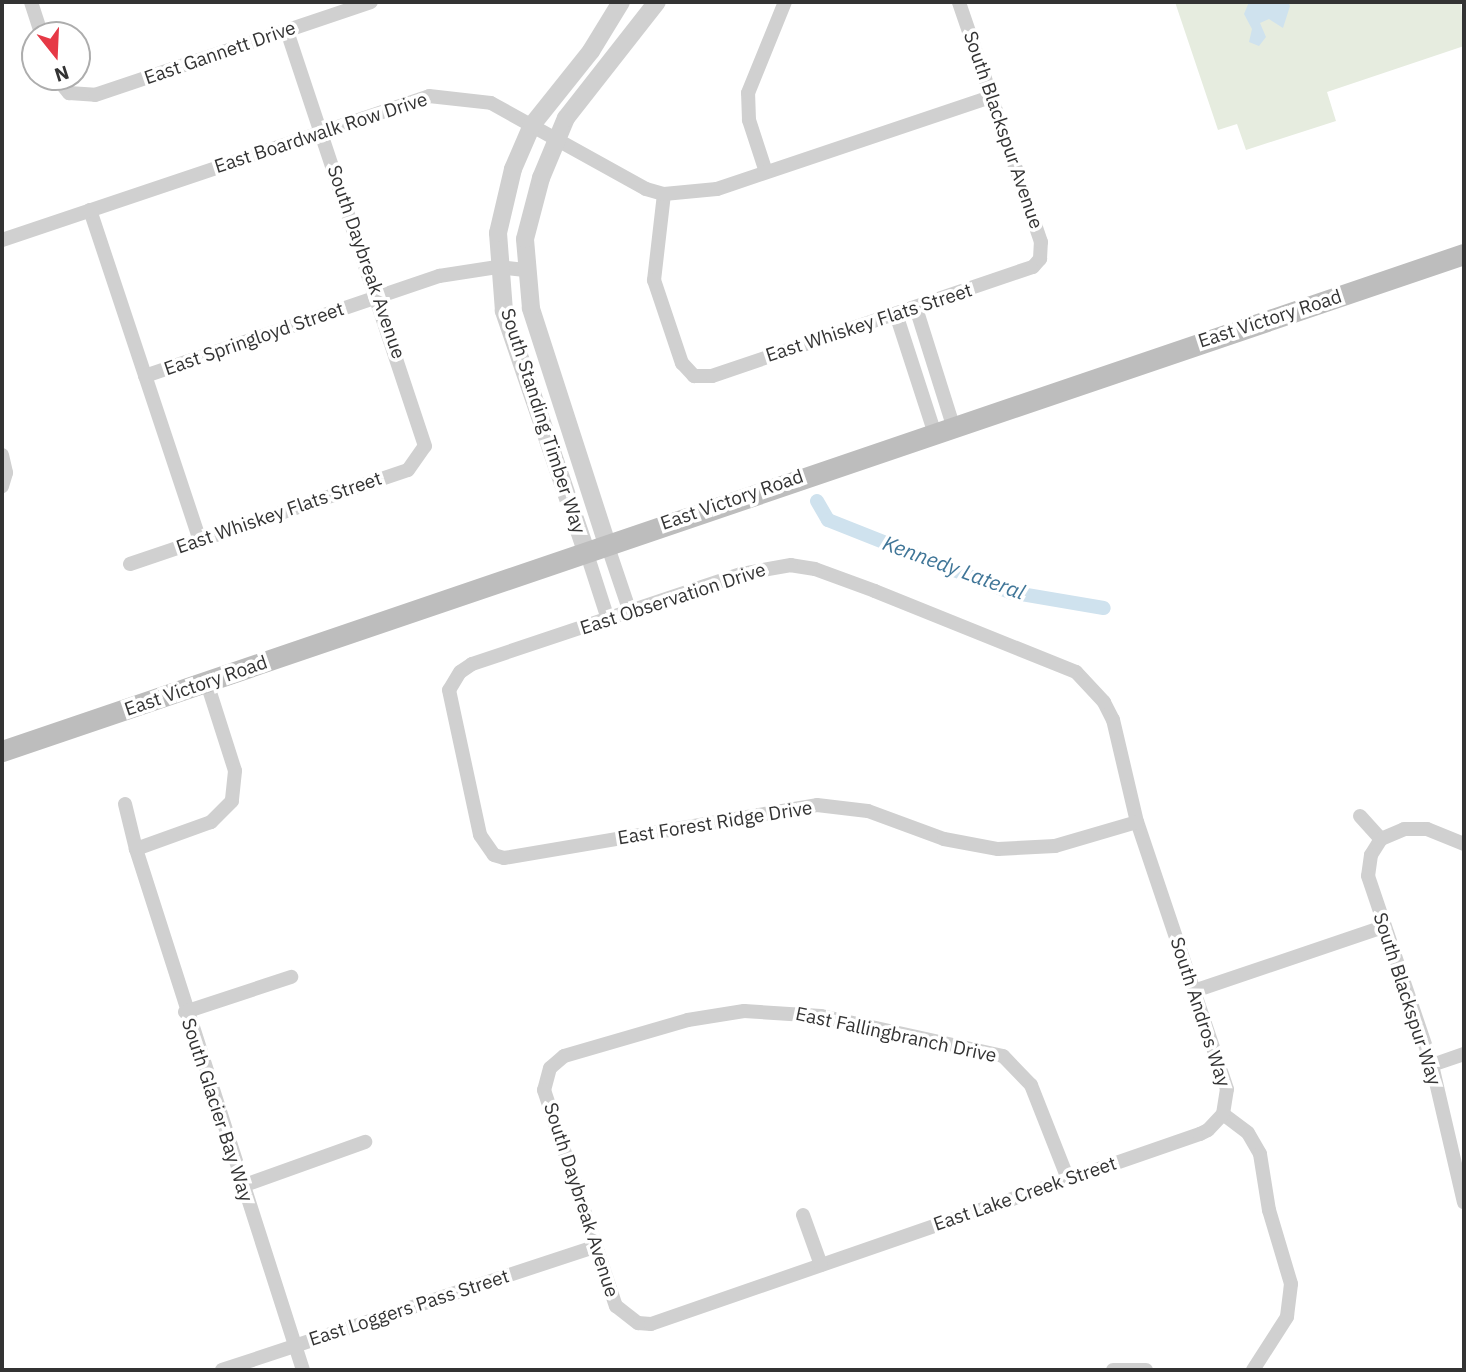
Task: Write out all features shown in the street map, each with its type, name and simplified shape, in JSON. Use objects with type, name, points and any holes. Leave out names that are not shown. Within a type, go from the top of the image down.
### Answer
[{"type":"main road","name":"East Victory Road","points":[[2,751],[207,683],[944,428],[1464,254]]},
{"type":"street","points":[[31,2],[37,21]]},
{"type":"street","name":"East Gannett Drive","points":[[67,91],[95,95],[371,2]]},
{"type":"street","name":"South Standing Timber Way","points":[[608,619],[504,311],[497,267],[503,202],[532,125],[591,51],[621,2]]},
{"type":"street","name":"South Standing Timber Way","points":[[630,612],[531,308],[525,270],[531,208],[566,118],[657,2]]},
{"type":"street","points":[[765,172],[749,120],[748,93],[785,2]]},
{"type":"street","name":"South Blackspur Avenue","points":[[959,2],[1041,242],[1040,259]]},
{"type":"street","name":"South Daybreak Avenue","points":[[287,30],[424,436],[422,455]]},
{"type":"street","name":"East Boardwalk Row Drive","points":[[2,240],[429,96],[491,103],[664,194]]},
{"type":"street","points":[[664,194],[717,189],[991,97]]},
{"type":"street","name":"East Whiskey Flats Street","points":[[664,194],[653,253],[654,280],[682,363],[694,376],[712,376],[1025,272],[1040,259]]},
{"type":"street","points":[[90,210],[200,540]]},
{"type":"street","name":"East Springloyd Street","points":[[145,376],[439,276],[497,267],[525,270]]},
{"type":"street","points":[[916,308],[944,428]]},
{"type":"street","points":[[896,314],[944,428]]},
{"type":"street","points":[[2,455],[6,473],[2,485]]},
{"type":"street","name":"East Whiskey Flats Street","points":[[130,564],[408,470],[422,455]]},
{"type":"street","name":"East Observation Drive","points":[[494,855],[480,835],[449,702],[454,679],[472,664],[766,568],[815,569],[1060,662],[1087,682]]},
{"type":"street","name":"South Andros Way","points":[[1087,682],[1113,720],[1137,822],[1227,1089],[1223,1114],[1248,1133],[1260,1154],[1265,1197],[1291,1284],[1287,1317],[1254,1370]]},
{"type":"street","points":[[136,849],[211,822],[232,801],[235,771],[207,683]]},
{"type":"street","name":"South Glacier Bay Way","points":[[125,804],[185,1012],[303,1370]]},
{"type":"street","name":"East Forest Ridge Drive","points":[[494,855],[514,858],[817,805],[868,811],[944,839],[998,849],[1055,846],[1137,822]]},
{"type":"street","points":[[1360,816],[1381,839],[1404,829],[1427,829],[1464,844]]},
{"type":"street","name":"South Blackspur Way","points":[[1381,839],[1371,855],[1368,876],[1383,927],[1432,1065],[1464,1202]]},
{"type":"street","points":[[1194,991],[1383,927]]},
{"type":"street","points":[[185,1012],[291,977]]},
{"type":"street","name":"East Fallingbranch Drive","points":[[546,1075],[564,1056],[688,1020],[771,1011],[821,1016],[991,1051],[1016,1065],[1034,1092],[1068,1179]]},
{"type":"street","points":[[1432,1065],[1464,1054]]},
{"type":"street","name":"South Daybreak Avenue","points":[[546,1075],[544,1090],[616,1306],[629,1320]]},
{"type":"street","name":"East Lake Creek Street","points":[[629,1320],[652,1324],[1200,1134],[1223,1114]]},
{"type":"street","points":[[242,1186],[365,1142]]},
{"type":"street","points":[[803,1215],[821,1265]]},
{"type":"street","name":"East Loggers Pass Street","points":[[222,1370],[596,1246]]},
{"type":"street","points":[[1120,1370],[1146,1370]]},
{"type":"shaded area","points":[[1175,2],[1461,2],[1464,46],[1327,92],[1336,121],[1246,150],[1237,124],[1218,130]]},
{"type":"water","points":[[1249,2],[1288,2],[1290,6],[1283,28],[1269,19],[1260,23],[1266,37],[1259,46],[1249,42],[1252,29],[1244,14]]},
{"type":"waterway","name":"Kennedy Lateral","points":[[817,501],[828,520],[1010,592],[1104,608]]}]
